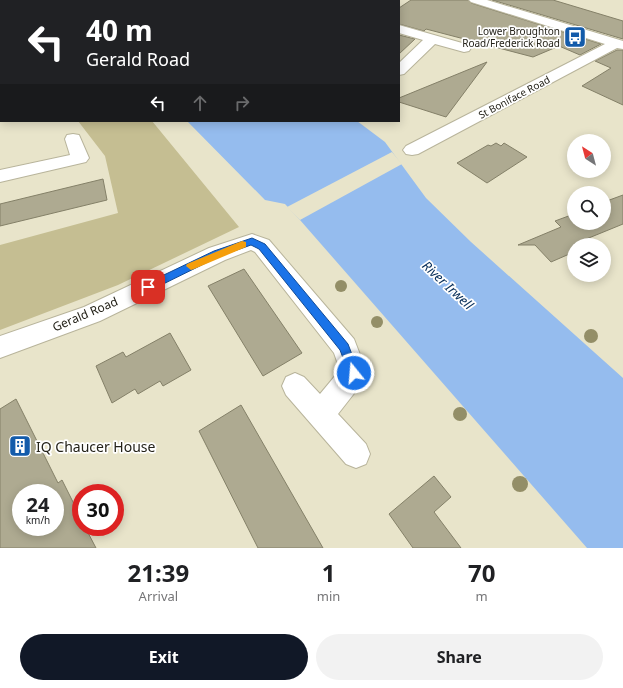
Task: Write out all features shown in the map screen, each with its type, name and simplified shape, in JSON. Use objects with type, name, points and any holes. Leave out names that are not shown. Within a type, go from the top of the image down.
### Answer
[{"type":"street","points":[[475,0],[619,44]]},
{"type":"street","points":[[400,29],[464,48]]},
{"type":"street","points":[[400,70],[432,39]]},
{"type":"street","name":"St Boniface Road","points":[[412,150],[619,44]]},
{"type":"street","points":[[0,176],[80,158],[73,139]]},
{"type":"street","name":"Gerald Road","points":[[0,347],[92,314],[217,254],[252,242],[262,246],[345,347],[351,360],[354,373],[321,414]]},
{"type":"street","points":[[295,386],[356,454]]},
{"type":"shaded area","points":[[79,122],[153,122],[239,227],[118,285],[0,330],[0,245],[118,213],[105,156]]},
{"type":"water","name":"River Irwell","points":[[188,122],[358,122],[385,142],[426,198],[471,242],[623,378],[623,548],[587,548],[300,220],[285,204],[265,200]]},
{"type":"pier","points":[[392,152],[402,164],[300,220],[287,207]]},
{"type":"building","points":[[411,0],[468,0],[471,3],[601,44],[580,55],[559,46],[533,57],[426,29],[424,31],[400,24],[400,7]]},
{"type":"building","points":[[492,0],[553,0],[623,21],[623,39]]},
{"type":"building","points":[[400,35],[415,39],[400,53]]},
{"type":"building","points":[[617,50],[623,50],[623,105],[582,86],[611,68],[595,61]]},
{"type":"building","points":[[487,62],[446,117],[400,102],[400,98]]},
{"type":"building","points":[[496,143],[501,146],[504,143],[527,157],[487,183],[457,163],[488,145],[491,146]]},
{"type":"building","points":[[103,179],[107,200],[0,226],[0,204]]},
{"type":"building","points":[[623,195],[623,224],[611,229],[611,199]]},
{"type":"building","points":[[567,217],[567,230],[608,230],[589,238],[567,238],[567,255],[551,262],[535,245],[518,245],[561,227],[555,221]]},
{"type":"building","points":[[244,269],[302,353],[263,376],[208,286]]},
{"type":"building","points":[[170,333],[191,370],[163,386],[160,381],[138,394],[135,389],[112,403],[96,366],[123,352],[126,357]]},
{"type":"building","name":"IQ Chaucer House","points":[[16,399],[58,483],[62,480],[64,484],[72,500],[72,536],[90,536],[96,548],[0,548],[0,409]]},
{"type":"building","points":[[241,405],[323,548],[258,548],[199,431]]},
{"type":"building","points":[[434,476],[451,497],[434,512],[461,548],[413,548],[389,514]]},
{"type":"slow traffic","points":[[191,266],[242,244]]},
{"type":"place","name":"Lower Broughton Road/Frederick Road","points":[[575,37]]},
{"type":"place","name":"IQ Chaucer House","points":[[20,446]]},
{"type":"route","points":[[148,287],[236,246],[252,242],[262,246],[345,347],[351,360],[354,373]]}]
